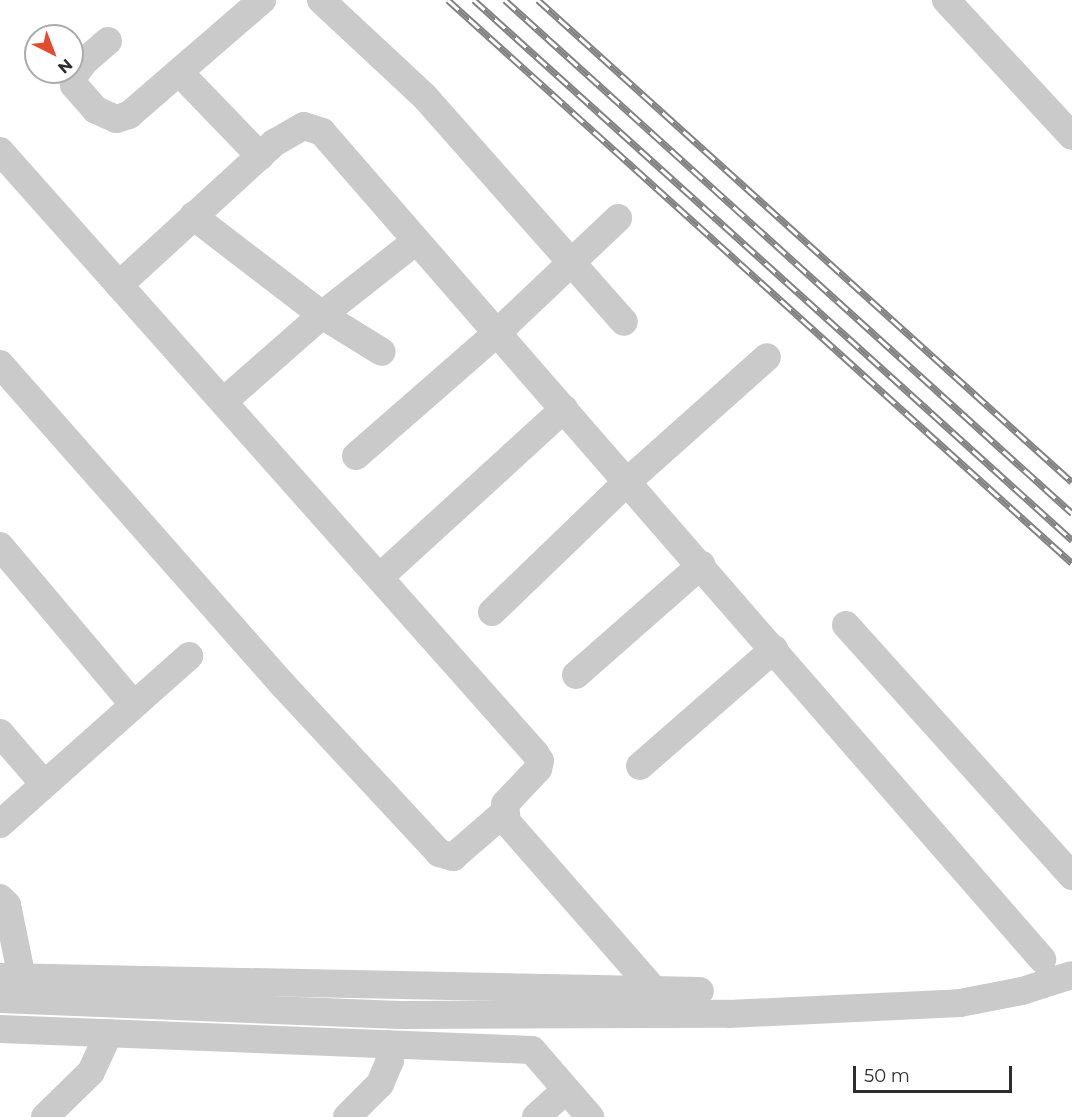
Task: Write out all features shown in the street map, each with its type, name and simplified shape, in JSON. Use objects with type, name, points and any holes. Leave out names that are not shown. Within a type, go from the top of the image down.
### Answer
[{"type":"street","points":[[108,41],[73,76],[80,95],[107,118],[129,115],[262,0]]},
{"type":"street","points":[[321,0],[425,97],[624,321]]},
{"type":"street","points":[[946,0],[1072,136]]},
{"type":"street","points":[[179,72],[260,156]]},
{"type":"street","points":[[119,285],[260,156],[294,129],[304,126],[322,132],[701,564],[1042,958]]},
{"type":"street","points":[[0,152],[381,576],[540,761],[538,769],[505,804],[504,813],[516,833],[654,990]]},
{"type":"street","points":[[193,216],[322,315],[382,352]]},
{"type":"street","points":[[356,456],[497,333],[618,218]]},
{"type":"street","points":[[224,401],[322,315],[416,240]]},
{"type":"street","points":[[492,612],[628,481],[767,357]]},
{"type":"street","points":[[0,364],[292,694],[439,853],[453,857],[504,813]]},
{"type":"street","points":[[381,576],[564,409]]},
{"type":"street","points":[[0,546],[132,703]]},
{"type":"street","points":[[576,675],[701,564]]},
{"type":"street","points":[[846,625],[1072,876]]},
{"type":"street","points":[[640,766],[774,649]]},
{"type":"street","points":[[0,824],[132,703],[189,656]]},
{"type":"street","points":[[0,733],[44,784]]},
{"type":"street","points":[[0,898],[7,905],[11,977],[700,991]]},
{"type":"street","points":[[0,999],[249,1009],[572,1017],[828,1011],[960,1003],[1022,991],[1072,975]]},
{"type":"street","points":[[0,1029],[532,1050],[590,1117]]},
{"type":"street","points":[[53,1114],[91,1072],[109,1033]]},
{"type":"street","points":[[347,1117],[380,1084],[390,1061],[388,1044]]},
{"type":"street","points":[[536,1117],[566,1090]]},
{"type":"railway","points":[[448,0],[1072,563]]},
{"type":"railway","points":[[474,0],[1072,540]]},
{"type":"railway","points":[[505,0],[1072,513]]},
{"type":"railway","points":[[538,0],[1072,482]]}]
